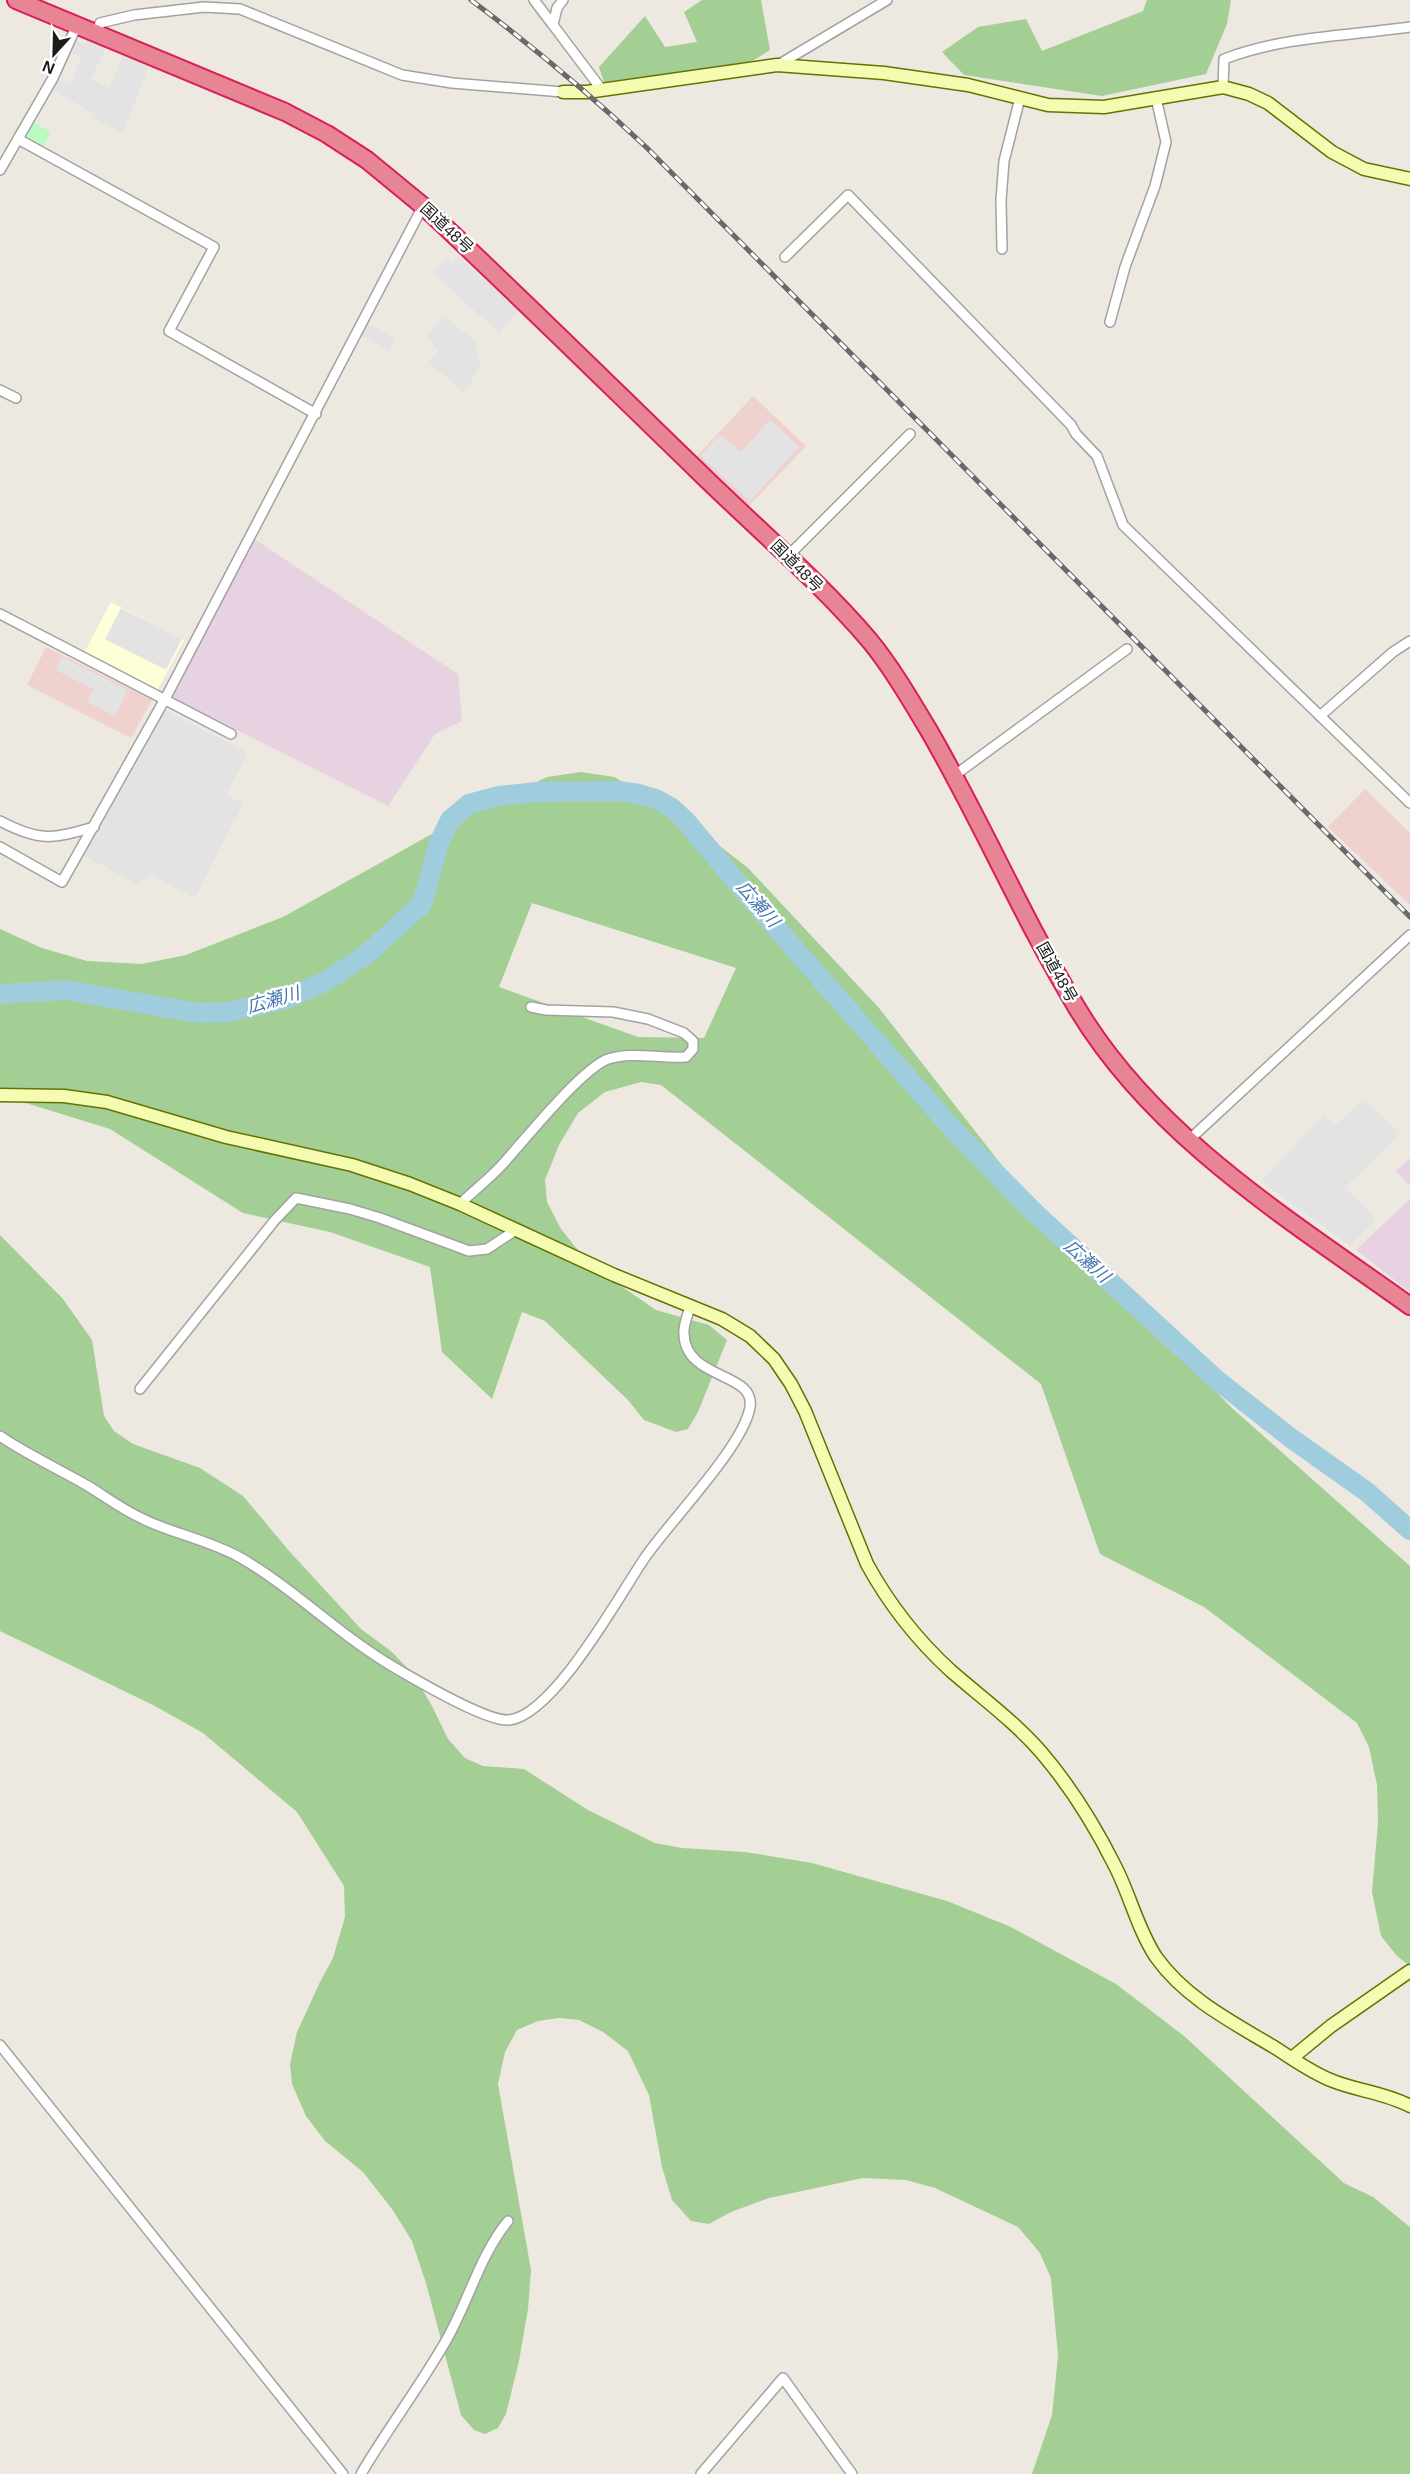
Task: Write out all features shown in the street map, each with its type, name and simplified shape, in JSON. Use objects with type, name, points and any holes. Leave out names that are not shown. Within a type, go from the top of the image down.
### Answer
[{"type":"highway","name":"国道48号","points":[[16,0],[97,32],[295,117],[367,160],[423,206],[788,556],[870,642],[907,693],[955,775],[1036,935],[1078,1010],[1140,1091],[1189,1140],[1291,1221],[1410,1306]]},
{"type":"street","points":[[534,0],[602,90]]},
{"type":"street","points":[[553,26],[557,8],[563,0]]},
{"type":"street","points":[[777,65],[887,0]]},
{"type":"street","points":[[97,32],[100,23],[134,15],[204,7],[240,9],[402,75],[452,83],[563,92],[602,90],[777,65],[884,73],[968,85],[1048,105],[1104,107],[1223,87],[1250,94],[1268,103],[1332,152],[1364,169],[1410,179]]},
{"type":"street","points":[[0,170],[53,78],[77,25]]},
{"type":"street","points":[[1223,87],[1224,59],[1251,49],[1410,27]]},
{"type":"street","points":[[1002,249],[1001,200],[1004,160],[1020,98]]},
{"type":"street","points":[[1110,322],[1125,267],[1134,249],[1155,186],[1166,142],[1156,98]]},
{"type":"street","points":[[18,138],[214,247],[169,331],[316,414]]},
{"type":"street","points":[[785,257],[848,195],[1071,425],[1076,434],[1097,456],[1123,525],[1410,803]]},
{"type":"street","points":[[0,847],[62,882],[165,699],[423,206]]},
{"type":"street","points":[[0,390],[16,398]]},
{"type":"street","points":[[788,556],[910,434]]},
{"type":"street","points":[[0,614],[231,734]]},
{"type":"street","points":[[1320,716],[1393,652],[1410,641]]},
{"type":"street","points":[[955,775],[1127,649]]},
{"type":"street","points":[[0,821],[35,835],[56,838],[94,827]]},
{"type":"street","points":[[1189,1140],[1410,935]]},
{"type":"street","points":[[460,1204],[498,1169],[595,1066],[609,1059],[627,1056],[686,1057],[693,1049],[693,1041],[684,1033],[648,1019],[613,1012],[546,1010],[531,1007]]},
{"type":"street","points":[[0,1095],[64,1096],[107,1102],[180,1121],[226,1137],[352,1165],[410,1184],[460,1204],[722,1319],[750,1336],[774,1359],[805,1411],[867,1564],[878,1584],[900,1616],[926,1646],[1041,1752],[1062,1779],[1083,1808],[1116,1867],[1146,1939],[1176,1982],[1209,2008],[1332,2081],[1398,2100],[1410,2106]]},
{"type":"street","points":[[140,1389],[268,1229],[296,1198],[350,1209],[380,1218],[469,1251],[487,1249],[516,1230]]},
{"type":"street","points":[[0,1436],[144,1520],[238,1557],[278,1582],[365,1651],[412,1678],[494,1719],[510,1720],[528,1713],[548,1696],[570,1670],[659,1538],[739,1435],[751,1406],[749,1394],[742,1385],[701,1366],[692,1356],[686,1345],[684,1334],[690,1306]]},
{"type":"street","points":[[1292,2058],[1331,2026],[1410,1971]]},
{"type":"street","points":[[0,2045],[343,2474]]},
{"type":"street","points":[[361,2474],[446,2340],[464,2308],[493,2239],[508,2221]]},
{"type":"street","points":[[701,2474],[783,2378],[852,2474]]},
{"type":"shaded area","points":[[87,37],[107,45],[91,80],[109,88],[125,52],[150,63],[123,133],[92,117],[93,113],[51,89],[56,78],[70,85],[81,58],[69,52],[75,40],[84,44]]},
{"type":"shaded area","points":[[458,256],[519,310],[499,333],[433,273],[446,258],[452,263]]},
{"type":"shaded area","points":[[445,316],[475,342],[480,366],[464,393],[429,362],[439,351],[426,336]]},
{"type":"shaded area","points":[[367,323],[395,338],[389,350],[361,335]]},
{"type":"shaded area","points":[[753,396],[806,446],[749,506],[696,457]]},
{"type":"shaded area","points":[[770,420],[799,447],[750,501],[700,456],[720,434],[741,452]]},
{"type":"shaded area","points":[[254,539],[458,674],[462,721],[435,734],[388,806],[171,697]]},
{"type":"shaded area","points":[[111,602],[184,640],[157,691],[84,653]]},
{"type":"shaded area","points":[[121,608],[182,639],[166,670],[105,639]]},
{"type":"shaded area","points":[[46,647],[152,700],[131,738],[27,685]]},
{"type":"shaded area","points":[[62,657],[128,690],[115,716],[87,702],[93,689],[56,670]]},
{"type":"shaded area","points":[[161,708],[248,753],[226,795],[243,804],[195,898],[151,875],[136,883],[84,856]]},
{"type":"shaded area","points":[[1365,789],[1410,833],[1410,905],[1328,827]]},
{"type":"shaded area","points":[[1363,1099],[1401,1133],[1345,1187],[1376,1220],[1350,1246],[1261,1181],[1325,1114],[1334,1126]]},
{"type":"shaded area","points":[[1410,1158],[1410,1186],[1396,1171]]},
{"type":"shaded area","points":[[1410,1199],[1410,1292],[1356,1250]]},
{"type":"green space","points":[[702,0],[761,0],[770,50],[749,63],[604,82],[599,67],[645,16],[665,47],[697,42],[684,12]]},
{"type":"green space","points":[[1147,0],[1231,0],[1227,24],[1206,74],[1102,96],[964,75],[942,52],[978,27],[1026,19],[1042,51],[1143,11]]},
{"type":"green space","points":[[33,122],[51,132],[42,149],[31,143],[27,133]]},
{"type":"green space","points":[[581,772],[614,777],[679,814],[748,868],[879,1008],[1025,1195],[1233,1409],[1410,1566],[1410,1966],[1397,1956],[1381,1936],[1372,1892],[1378,1823],[1377,1785],[1369,1747],[1357,1723],[1204,1607],[1100,1554],[1041,1384],[661,1085],[641,1082],[605,1092],[578,1113],[559,1145],[545,1180],[547,1202],[561,1229],[589,1264],[656,1310],[709,1325],[727,1340],[698,1412],[688,1429],[676,1432],[644,1420],[628,1400],[545,1321],[522,1312],[492,1399],[442,1352],[430,1267],[330,1232],[243,1213],[110,1129],[0,1095],[0,929],[42,948],[87,961],[142,964],[186,955],[283,917],[448,825],[547,777]],"holes":[[[532,903],[736,968],[704,1038],[638,1037],[499,987]]]},
{"type":"green space","points":[[0,1235],[63,1299],[92,1340],[104,1416],[114,1431],[133,1444],[200,1468],[243,1496],[290,1552],[361,1629],[392,1652],[413,1674],[448,1739],[465,1758],[483,1766],[524,1769],[588,1810],[655,1843],[682,1848],[745,1852],[812,1863],[947,1901],[1011,1927],[1116,1984],[1184,2036],[1344,2183],[1373,2197],[1410,2227],[1410,2474],[1032,2474],[1052,2415],[1058,2356],[1051,2278],[1040,2253],[1018,2227],[935,2188],[906,2180],[863,2178],[769,2198],[731,2212],[709,2224],[691,2221],[672,2200],[662,2167],[649,2095],[628,2051],[603,2032],[579,2020],[559,2018],[538,2021],[517,2030],[505,2052],[498,2084],[531,2270],[528,2309],[519,2361],[506,2414],[498,2428],[485,2434],[474,2430],[461,2415],[426,2283],[412,2241],[392,2209],[363,2172],[325,2141],[306,2116],[292,2084],[290,2064],[297,2032],[333,1958],[345,1917],[344,1886],[297,1812],[203,1733],[153,1705],[0,1631]]},
{"type":"waterway","name":"広瀬川","points":[[0,994],[65,990],[198,1013],[230,1012],[287,999],[328,980],[367,954],[422,904],[439,843],[450,820],[469,804],[499,796],[536,792],[618,791],[656,799],[672,808],[686,821],[750,898],[958,1135],[1034,1212],[1217,1380],[1288,1436],[1367,1492],[1410,1530]]},
{"type":"railway","points":[[471,0],[560,71],[646,147],[1410,917]]}]
